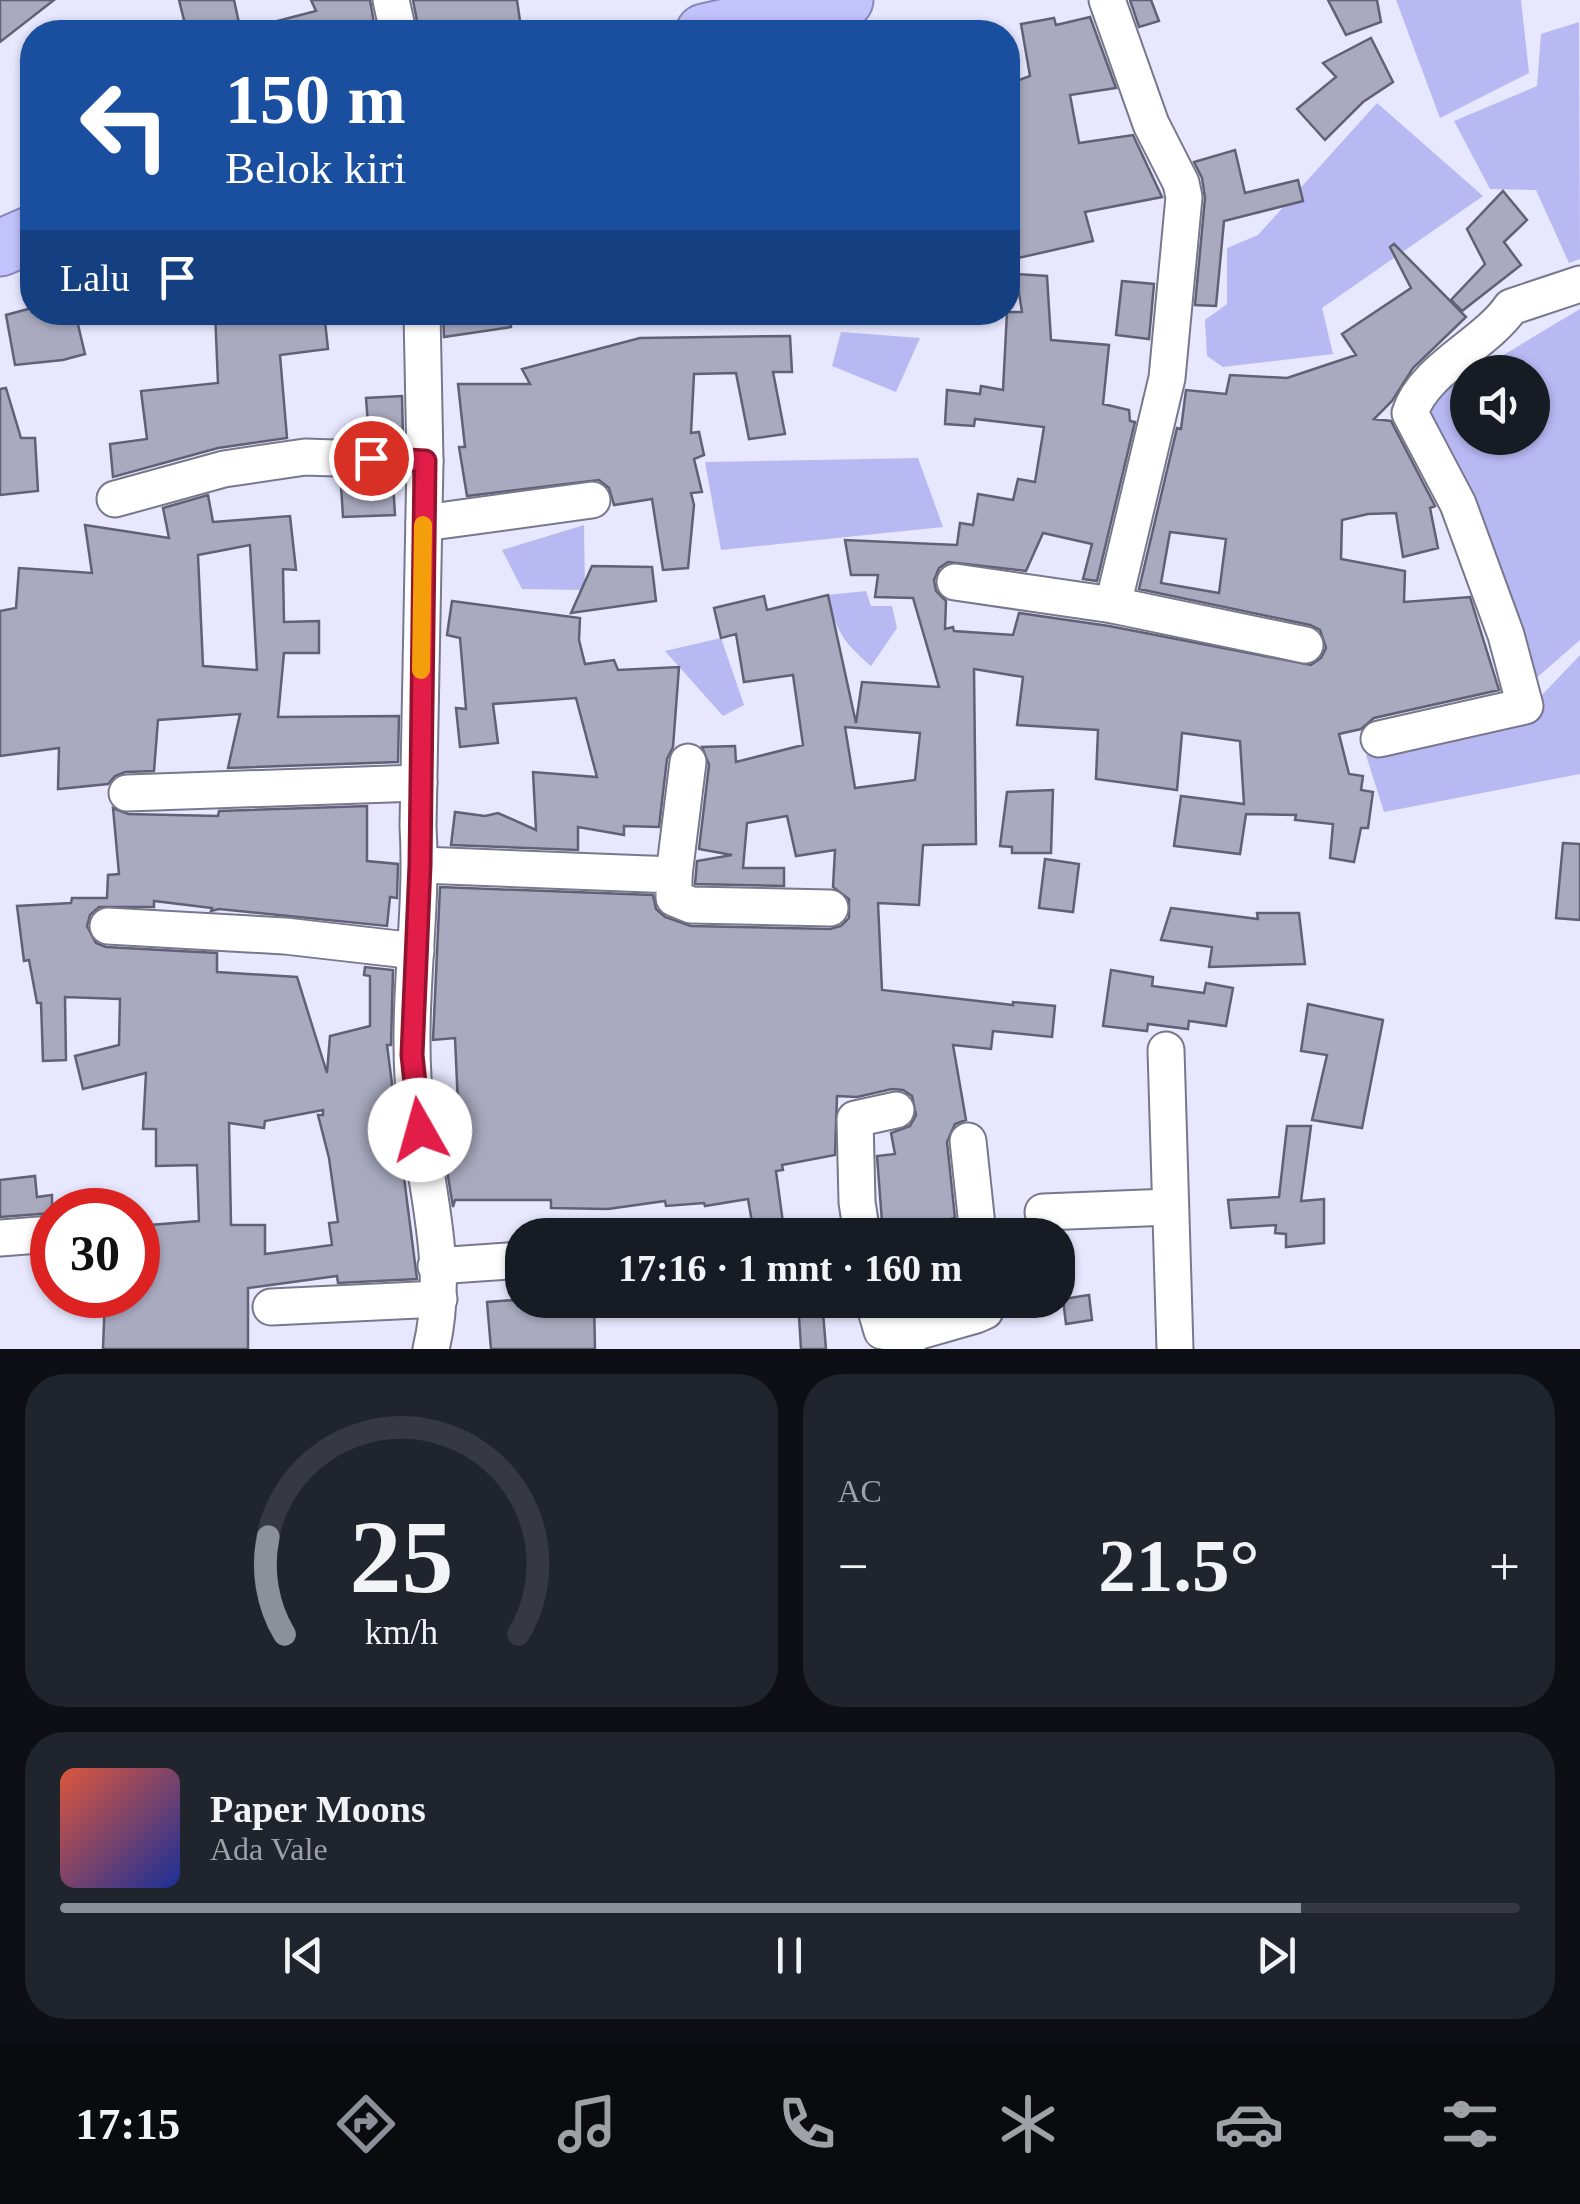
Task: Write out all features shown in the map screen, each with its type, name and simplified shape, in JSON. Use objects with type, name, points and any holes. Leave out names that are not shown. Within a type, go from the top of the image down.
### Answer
[{"type":"highway","points":[[757,20],[845,0]]},
{"type":"street","points":[[1108,0],[1151,124],[1181,182],[1184,197],[1167,378],[1113,605]]},
{"type":"street","points":[[1379,740],[1525,706],[1506,634],[1458,504],[1410,413],[1461,352],[1511,307],[1580,284]]},
{"type":"street","points":[[422,325],[425,461],[413,1074],[438,1282],[431,1349]]},
{"type":"street","points":[[114,499],[224,470],[305,457],[425,461]]},
{"type":"street","points":[[424,523],[592,500]]},
{"type":"street","points":[[956,582],[1113,605],[1306,645]]},
{"type":"street","points":[[688,762],[674,898],[691,904],[830,908]]},
{"type":"street","points":[[127,794],[419,783]]},
{"type":"street","points":[[420,865],[674,875]]},
{"type":"street","points":[[108,926],[285,936],[416,952]]},
{"type":"street","points":[[1166,1050],[1175,1349]]},
{"type":"street","points":[[859,1218],[855,1119],[896,1110]]},
{"type":"street","points":[[968,1141],[976,1218]]},
{"type":"street","points":[[1043,1212],[1170,1208]]},
{"type":"street","points":[[0,1238],[30,1236]]},
{"type":"street","points":[[271,1307],[438,1282],[505,1264]]},
{"type":"street","points":[[879,1318],[882,1330],[907,1342],[971,1318]]},
{"type":"shaded area","points":[[1396,0],[1521,0],[1529,73],[1440,118]]},
{"type":"shaded area","points":[[1579,22],[1580,259],[1569,263],[1536,190],[1490,189],[1454,121],[1537,86],[1541,34]]},
{"type":"shaded area","points":[[1377,103],[1483,196],[1322,308],[1333,354],[1223,367],[1207,356],[1205,320],[1227,304],[1227,248],[1258,235]]},
{"type":"shaded area","points":[[1580,309],[1580,640],[1526,687],[1413,410],[1450,387],[1450,455],[1550,455],[1550,355],[1503,355]]},
{"type":"shaded area","points":[[841,332],[920,338],[896,392],[832,366]]},
{"type":"shaded area","points":[[918,458],[943,527],[721,550],[705,462]]},
{"type":"shaded area","points":[[584,525],[585,590],[522,589],[502,550]]},
{"type":"shaded area","points":[[866,591],[871,606],[892,606],[897,628],[871,666],[842,635],[828,595]]},
{"type":"shaded area","points":[[721,638],[744,705],[723,716],[665,651]]},
{"type":"shaded area","points":[[1580,655],[1580,774],[1384,812],[1366,755],[1523,715]]},
{"type":"building","points":[[0,0],[54,0],[28,20],[20,20],[20,26],[0,42]]},
{"type":"building","points":[[179,0],[234,0],[238,20],[184,20]]},
{"type":"building","points":[[311,0],[370,0],[373,20],[281,20],[316,11]]},
{"type":"building","points":[[413,0],[517,0],[520,20],[417,20]]},
{"type":"building","points":[[1130,0],[1151,0],[1159,21],[1139,27]]},
{"type":"building","points":[[1328,0],[1377,0],[1381,22],[1346,35]]},
{"type":"building","points":[[1090,17],[1116,88],[1070,95],[1079,143],[1133,135],[1162,197],[1085,212],[1093,241],[1020,258],[1020,80],[1030,76],[1021,24],[1054,18],[1056,25]]},
{"type":"building","points":[[1371,38],[1393,82],[1363,102],[1325,140],[1297,109],[1336,77],[1323,63]]},
{"type":"building","points":[[1235,150],[1245,193],[1298,180],[1303,201],[1224,221],[1216,306],[1195,305],[1205,198],[1194,162]]},
{"type":"building","points":[[1503,191],[1527,220],[1504,242],[1521,265],[1462,311],[1451,300],[1485,264],[1467,229]]},
{"type":"building","points":[[1394,244],[1466,317],[1413,368],[1392,401],[1374,419],[1391,421],[1435,506],[1430,508],[1438,548],[1403,557],[1396,513],[1368,514],[1342,520],[1341,559],[1405,571],[1404,602],[1470,597],[1499,690],[1374,718],[1361,729],[1339,734],[1349,774],[1363,776],[1361,790],[1373,792],[1368,828],[1361,828],[1354,862],[1330,858],[1333,824],[1295,820],[1296,815],[1246,814],[1240,854],[1174,846],[1181,796],[1244,804],[1240,741],[1182,733],[1177,790],[1096,779],[1098,730],[1017,725],[1023,677],[974,669],[976,844],[923,845],[919,905],[878,903],[882,990],[1055,1006],[1052,1037],[993,1031],[991,1049],[953,1045],[966,1120],[955,1124],[947,1142],[955,1218],[882,1218],[877,1156],[895,1154],[891,1133],[910,1126],[916,1115],[912,1096],[892,1089],[857,1097],[837,1096],[835,1155],[782,1165],[783,1170],[776,1171],[782,1218],[751,1218],[748,1199],[705,1206],[666,1206],[665,1201],[608,1209],[551,1208],[551,1200],[455,1200],[453,1207],[440,1127],[459,1127],[455,1038],[433,1040],[440,887],[653,895],[656,909],[665,917],[691,926],[830,929],[849,918],[849,899],[833,887],[835,850],[796,856],[787,816],[747,823],[743,868],[784,868],[784,886],[695,884],[697,861],[732,855],[699,849],[709,765],[702,747],[735,746],[736,762],[803,745],[793,675],[744,682],[736,634],[721,638],[714,608],[764,596],[767,610],[828,595],[856,723],[862,682],[939,687],[913,598],[875,597],[878,575],[851,575],[845,540],[957,545],[960,523],[973,525],[978,494],[1013,500],[1018,479],[1035,482],[1044,427],[975,419],[974,426],[945,424],[947,390],[980,394],[981,386],[1003,390],[1006,325],[1020,325],[1022,312],[1020,274],[1047,276],[1051,340],[1109,345],[1103,404],[1129,410],[1130,421],[1135,422],[1097,581],[1083,579],[1092,544],[1043,533],[1026,571],[948,562],[939,568],[934,580],[936,591],[946,601],[945,629],[953,627],[954,631],[1013,635],[1019,613],[1311,665],[1321,658],[1326,648],[1320,630],[1310,625],[1139,589],[1177,428],[1181,429],[1186,390],[1226,394],[1230,375],[1287,378],[1356,355],[1342,334],[1411,288],[1390,247]],"holes":[[[1170,532],[1226,539],[1219,593],[1161,583]],[[845,727],[920,733],[915,780],[855,788]]]},
{"type":"building","points":[[1122,281],[1154,284],[1149,339],[1116,335]]},
{"type":"building","points":[[20,311],[20,325],[78,325],[85,354],[15,365],[6,315]]},
{"type":"building","points":[[216,325],[325,325],[328,349],[280,355],[287,438],[218,448],[113,477],[110,444],[147,439],[141,391],[218,383]]},
{"type":"building","points":[[444,325],[511,325],[511,327],[444,337]]},
{"type":"building","points":[[790,336],[792,372],[773,372],[785,434],[749,439],[736,373],[694,374],[691,433],[699,432],[704,455],[694,459],[702,492],[691,493],[694,505],[688,568],[663,570],[652,499],[614,505],[609,488],[599,480],[467,496],[459,447],[465,447],[458,384],[530,384],[522,369],[640,338]]},
{"type":"building","points":[[6,388],[21,438],[35,438],[38,491],[0,495],[0,389]]},
{"type":"building","points":[[402,396],[403,439],[369,438],[366,398]]},
{"type":"building","points":[[393,483],[395,515],[343,517],[341,485]]},
{"type":"building","points":[[208,495],[213,522],[290,516],[296,570],[283,569],[284,622],[319,621],[319,653],[284,653],[278,717],[399,716],[398,762],[228,768],[240,714],[158,720],[154,771],[125,772],[108,784],[58,789],[59,748],[0,756],[0,611],[16,608],[19,568],[92,573],[85,525],[169,538],[163,508]],"holes":[[[250,545],[257,670],[203,666],[198,555]]]},
{"type":"building","points":[[592,566],[652,567],[656,601],[571,613]]},
{"type":"building","points":[[452,601],[580,618],[579,640],[585,664],[614,660],[618,670],[679,667],[673,747],[667,759],[659,827],[624,826],[624,835],[578,827],[578,850],[451,845],[455,812],[485,816],[498,813],[536,830],[533,772],[597,777],[576,698],[493,704],[498,743],[460,747],[456,708],[466,709],[460,638],[447,635]]},
{"type":"building","points":[[1053,790],[1051,853],[1012,853],[1012,847],[1000,846],[1007,792]]},
{"type":"building","points":[[367,806],[367,861],[398,864],[397,898],[390,897],[387,926],[211,911],[212,908],[154,901],[154,907],[99,907],[90,915],[87,926],[96,943],[106,947],[217,953],[217,972],[297,977],[327,1073],[330,1036],[370,1026],[370,976],[364,975],[365,967],[393,970],[391,1045],[387,1045],[417,1279],[338,1283],[337,1276],[248,1288],[248,1349],[103,1349],[104,1318],[160,1318],[160,1224],[199,1221],[197,1165],[156,1166],[156,1129],[143,1129],[146,1073],[83,1089],[75,1056],[119,1045],[120,999],[65,997],[66,1060],[43,1061],[41,1003],[37,1003],[29,960],[24,961],[17,906],[71,903],[72,898],[107,898],[108,875],[119,874],[113,808],[128,814],[218,816],[219,811]],"holes":[[[323,1110],[323,1115],[318,1115],[338,1222],[329,1223],[332,1245],[265,1254],[265,1225],[231,1225],[229,1123],[264,1128],[265,1121]]]},
{"type":"building","points":[[1563,843],[1580,844],[1580,920],[1556,918]]},
{"type":"building","points":[[1045,859],[1079,864],[1073,912],[1039,908]]},
{"type":"building","points":[[1171,908],[1258,919],[1257,913],[1299,913],[1305,964],[1209,967],[1212,947],[1161,940]]},
{"type":"building","points":[[1111,970],[1153,977],[1152,986],[1204,993],[1206,983],[1233,988],[1226,1026],[1189,1021],[1188,1029],[1148,1024],[1147,1031],[1103,1026]]},
{"type":"building","points":[[1308,1004],[1383,1020],[1362,1128],[1312,1120],[1327,1055],[1301,1051]]},
{"type":"building","points":[[1287,1126],[1311,1126],[1301,1201],[1324,1199],[1324,1243],[1286,1247],[1286,1234],[1275,1233],[1276,1225],[1231,1228],[1228,1200],[1279,1197]]},
{"type":"building","points":[[35,1176],[36,1188],[30,1188],[30,1215],[0,1217],[0,1180]]},
{"type":"building","points":[[1089,1295],[1092,1320],[1066,1324],[1065,1318],[1075,1318],[1075,1297]]},
{"type":"building","points":[[505,1301],[505,1318],[594,1318],[595,1349],[491,1349],[487,1302]]},
{"type":"building","points":[[799,1318],[823,1318],[826,1349],[801,1349]]},
{"type":"slow traffic","points":[[421,670],[423,525]]},
{"type":"route","points":[[371,458],[425,461],[420,865],[412,1055],[420,1130]]}]
